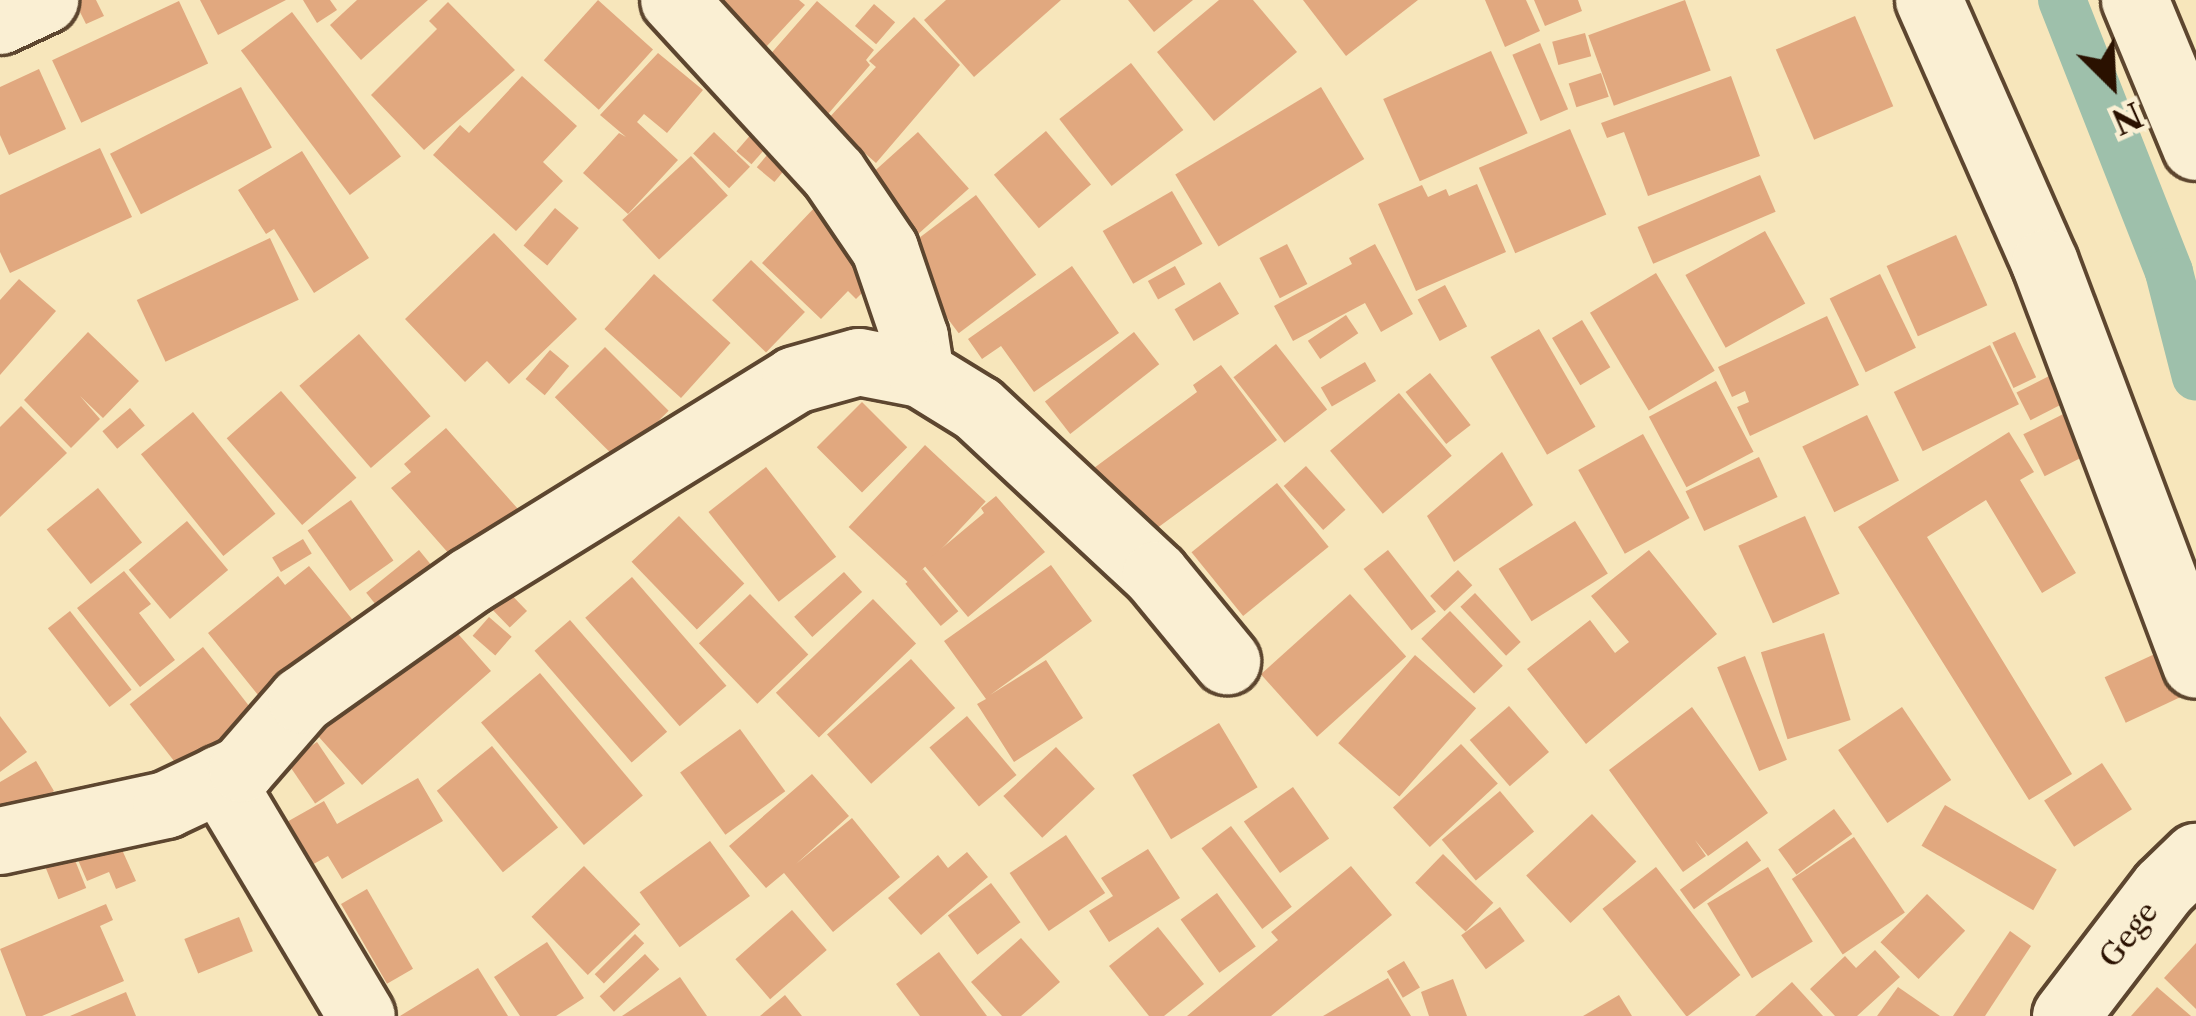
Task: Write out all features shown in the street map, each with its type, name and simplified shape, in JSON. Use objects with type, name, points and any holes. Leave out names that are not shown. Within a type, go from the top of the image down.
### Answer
[{"type":"street","points":[[0,21],[45,0]]},
{"type":"street","points":[[674,0],[833,174],[885,249],[915,338],[921,374]]},
{"type":"street","points":[[1929,0],[2044,263],[2196,665]]},
{"type":"street","points":[[2135,0],[2196,146]]},
{"type":"street","points":[[0,842],[166,805],[242,769],[302,700],[470,581],[795,380],[859,362],[921,374],[978,409],[1156,575],[1227,661]]},
{"type":"street","points":[[220,779],[362,1016]]},
{"type":"street","name":"Gege","points":[[2066,1016],[2164,889],[2196,857]]},
{"type":"building","points":[[74,0],[96,0],[104,16],[86,24]]},
{"type":"building","points":[[200,0],[286,0],[218,35]]},
{"type":"building","points":[[303,0],[330,0],[337,10],[317,23]]},
{"type":"building","points":[[357,0],[428,0],[361,60],[330,25]]},
{"type":"building","points":[[598,0],[653,50],[599,110],[544,60]]},
{"type":"building","points":[[686,0],[799,0],[805,5],[754,60]]},
{"type":"building","points":[[946,0],[1061,0],[974,77],[924,20]]},
{"type":"building","points":[[1128,0],[1193,0],[1154,32]]},
{"type":"building","points":[[1219,0],[1253,0],[1297,52],[1214,121],[1157,52]]},
{"type":"building","points":[[1303,0],[1418,0],[1346,56]]},
{"type":"building","points":[[1485,0],[1526,0],[1540,31],[1505,47]]},
{"type":"building","points":[[1534,0],[1578,0],[1582,11],[1545,26]]},
{"type":"building","points":[[1685,0],[1711,70],[1614,106],[1588,35]]},
{"type":"building","points":[[179,1],[208,64],[81,123],[52,60]]},
{"type":"building","points":[[817,1],[874,50],[866,60],[870,65],[823,120],[760,66]]},
{"type":"building","points":[[448,2],[515,70],[424,150],[371,95],[437,29],[429,21]]},
{"type":"building","points":[[874,4],[895,22],[876,44],[855,26]]},
{"type":"building","points":[[292,12],[401,157],[350,195],[241,51]]},
{"type":"building","points":[[1855,16],[1893,106],[1814,140],[1776,50]]},
{"type":"building","points":[[914,17],[960,65],[876,163],[827,120],[876,67],[869,61]]},
{"type":"building","points":[[1585,33],[1591,56],[1558,65],[1552,42]]},
{"type":"building","points":[[1540,43],[1568,109],[1541,121],[1512,55]]},
{"type":"building","points":[[1491,51],[1528,133],[1420,181],[1383,99]]},
{"type":"building","points":[[658,53],[703,90],[667,133],[644,114],[637,122],[678,160],[628,214],[583,173],[619,133],[626,137],[600,115]]},
{"type":"building","points":[[1131,63],[1183,130],[1112,186],[1059,119]]},
{"type":"building","points":[[39,69],[66,129],[9,155],[0,135],[0,87]]},
{"type":"building","points":[[1601,73],[1609,97],[1576,107],[1569,84]]},
{"type":"building","points":[[522,76],[577,126],[543,162],[563,181],[516,231],[433,155],[460,125],[469,133]]},
{"type":"building","points":[[1731,76],[1760,156],[1648,196],[1624,132],[1607,138],[1601,123]]},
{"type":"building","points":[[241,87],[272,148],[141,214],[110,154]]},
{"type":"building","points":[[1321,87],[1364,159],[1219,247],[1175,175]]},
{"type":"building","points":[[760,124],[775,137],[751,164],[736,151]]},
{"type":"building","points":[[1570,129],[1606,215],[1515,253],[1479,168]]},
{"type":"building","points":[[1046,131],[1091,185],[1039,228],[994,175]]},
{"type":"building","points":[[714,132],[750,167],[729,188],[693,154]]},
{"type":"building","points":[[918,132],[969,188],[912,239],[862,183]]},
{"type":"building","points":[[778,142],[796,157],[774,182],[757,167]]},
{"type":"building","points":[[100,148],[132,217],[10,273],[0,252],[0,195]]},
{"type":"building","points":[[302,151],[369,258],[314,293],[274,229],[266,234],[238,190]]},
{"type":"building","points":[[691,156],[728,195],[659,260],[622,220]]},
{"type":"building","points":[[1760,175],[1776,212],[1653,264],[1638,227]]},
{"type":"building","points":[[1477,184],[1506,252],[1416,291],[1378,204],[1422,185],[1428,197],[1446,189],[1449,196]]},
{"type":"building","points":[[1172,191],[1202,244],[1133,284],[1103,231]]},
{"type":"building","points":[[976,195],[1036,275],[959,333],[899,253]]},
{"type":"building","points":[[816,206],[884,271],[856,299],[848,291],[821,319],[762,263]]},
{"type":"building","points":[[555,208],[579,228],[547,265],[524,246]]},
{"type":"building","points":[[1765,231],[1805,304],[1726,348],[1685,275]]},
{"type":"building","points":[[494,233],[577,319],[509,384],[487,361],[465,382],[405,319]]},
{"type":"building","points":[[1956,235],[1987,305],[1918,336],[1887,266]]},
{"type":"building","points":[[270,238],[299,300],[166,362],[137,300]]},
{"type":"building","points":[[1287,244],[1307,284],[1280,298],[1259,258]]},
{"type":"building","points":[[1375,244],[1413,314],[1381,332],[1365,303],[1293,341],[1274,306],[1352,264],[1349,258]]},
{"type":"building","points":[[751,260],[805,312],[766,352],[712,300]]},
{"type":"building","points":[[1072,266],[1119,333],[1034,392],[1001,346],[982,359],[968,339]]},
{"type":"building","points":[[1175,266],[1185,284],[1158,299],[1148,281]]},
{"type":"building","points":[[1656,273],[1715,371],[1649,410],[1590,313]]},
{"type":"building","points":[[654,274],[731,343],[681,398],[604,329]]},
{"type":"building","points":[[1880,274],[1916,348],[1866,372],[1830,299]]},
{"type":"building","points":[[19,279],[56,311],[0,375],[0,300]]},
{"type":"building","points":[[1220,282],[1239,314],[1194,341],[1175,309]]},
{"type":"building","points":[[1445,285],[1467,326],[1440,341],[1418,300]]},
{"type":"building","points":[[1346,315],[1358,333],[1320,359],[1308,341]]},
{"type":"building","points":[[1827,316],[1859,385],[1750,436],[1737,407],[1749,402],[1745,391],[1732,397],[1718,367]]},
{"type":"building","points":[[1582,320],[1610,367],[1580,385],[1552,338]]},
{"type":"building","points":[[1539,329],[1596,427],[1547,455],[1491,357]]},
{"type":"building","points":[[88,332],[139,381],[103,418],[80,396],[100,419],[71,448],[24,400]]},
{"type":"building","points":[[1134,332],[1159,364],[1070,434],[1045,402]]},
{"type":"building","points":[[2015,332],[2036,377],[2013,388],[1992,343]]},
{"type":"building","points":[[359,334],[431,416],[371,468],[299,386]]},
{"type":"building","points":[[1276,344],[1327,409],[1285,443],[1233,377]]},
{"type":"building","points":[[1990,345],[2019,404],[1923,451],[1894,392]]},
{"type":"building","points":[[605,347],[669,411],[618,461],[555,397]]},
{"type":"building","points":[[550,350],[569,366],[545,395],[526,379]]},
{"type":"building","points":[[1365,362],[1376,381],[1332,407],[1321,388]]},
{"type":"building","points":[[1221,365],[1277,440],[1145,537],[1094,468],[1197,392],[1193,385]]},
{"type":"building","points":[[1430,373],[1471,425],[1446,444],[1406,392]]},
{"type":"building","points":[[2053,374],[2067,402],[2031,420],[2016,393]]},
{"type":"building","points":[[1716,381],[1754,452],[1686,487],[1649,417]]},
{"type":"building","points":[[281,391],[356,478],[302,525],[227,438]]},
{"type":"building","points":[[1399,393],[1452,456],[1383,514],[1330,451]]},
{"type":"building","points":[[862,402],[907,447],[862,493],[817,447]]},
{"type":"building","points":[[21,406],[67,453],[0,517],[0,427]]},
{"type":"building","points":[[130,408],[145,426],[117,449],[102,431]]},
{"type":"building","points":[[2075,408],[2096,450],[2045,476],[2023,434]]},
{"type":"building","points":[[193,412],[275,514],[223,556],[141,454]]},
{"type":"building","points":[[1867,415],[1899,481],[1834,512],[1802,447]]},
{"type":"building","points":[[446,428],[526,518],[465,572],[391,488],[411,472],[404,464]]},
{"type":"building","points":[[2009,432],[2034,472],[2020,480],[2076,573],[2042,593],[1986,500],[1927,537],[2072,774],[2029,800],[1858,527]]},
{"type":"building","points":[[1643,434],[1690,518],[1625,554],[1578,470]]},
{"type":"building","points":[[925,445],[986,502],[909,584],[849,527]]},
{"type":"building","points":[[1502,452],[1533,505],[1454,562],[1427,516]]},
{"type":"building","points":[[1759,457],[1778,497],[1704,531],[1686,491]]},
{"type":"building","points":[[1306,466],[1345,510],[1323,530],[1284,486]]},
{"type":"building","points":[[766,467],[836,557],[779,602],[708,512]]},
{"type":"building","points":[[1277,483],[1329,547],[1243,616],[1192,552]]},
{"type":"building","points":[[98,488],[142,542],[91,584],[47,530]]},
{"type":"building","points":[[996,496],[1045,552],[968,617],[923,564],[984,513],[981,508]]},
{"type":"building","points":[[351,500],[393,561],[350,591],[308,530]]},
{"type":"building","points":[[679,516],[744,584],[697,629],[632,562]]},
{"type":"building","points":[[1805,516],[1840,594],[1773,623],[1738,546]]},
{"type":"building","points":[[187,521],[228,570],[170,619],[129,570]]},
{"type":"building","points":[[1575,521],[1608,574],[1532,621],[1499,569]]},
{"type":"building","points":[[303,539],[312,554],[281,572],[272,558]]},
{"type":"building","points":[[419,550],[443,580],[390,622],[366,593]]},
{"type":"building","points":[[1388,550],[1436,611],[1412,631],[1364,569]]},
{"type":"building","points":[[1649,550],[1717,634],[1586,744],[1527,669],[1590,620],[1615,653],[1629,642],[1591,596]]},
{"type":"building","points":[[1051,565],[1092,621],[990,695],[1046,660],[1083,718],[1014,762],[977,704],[986,699],[944,641]]},
{"type":"building","points":[[309,566],[356,624],[262,700],[208,633],[278,576],[285,585]]},
{"type":"building","points":[[923,569],[958,611],[941,626],[905,584]]},
{"type":"building","points":[[1458,570],[1472,585],[1445,611],[1430,596]]},
{"type":"building","points":[[124,571],[151,604],[139,613],[175,660],[140,687],[77,608]]},
{"type":"building","points":[[844,572],[862,592],[812,637],[794,617]]},
{"type":"building","points":[[632,577],[726,686],[680,726],[585,618]]},
{"type":"building","points":[[502,585],[527,611],[510,628],[485,602]]},
{"type":"building","points":[[1475,593],[1521,642],[1506,656],[1460,607]]},
{"type":"building","points":[[750,594],[808,654],[757,704],[699,643]]},
{"type":"building","points":[[1350,594],[1406,656],[1317,737],[1261,674]]},
{"type":"building","points":[[873,599],[916,644],[819,737],[776,693]]},
{"type":"building","points":[[70,611],[132,690],[110,707],[48,628]]},
{"type":"building","points":[[1450,611],[1503,666],[1474,693],[1421,639]]},
{"type":"building","points":[[489,617],[512,637],[495,656],[473,636]]},
{"type":"building","points":[[570,620],[667,732],[632,763],[535,651]]},
{"type":"building","points":[[452,627],[491,671],[362,785],[318,736],[402,662],[407,668]]},
{"type":"building","points":[[1824,633],[1851,720],[1787,739],[1761,652]]},
{"type":"building","points":[[203,647],[255,714],[182,771],[130,704]]},
{"type":"building","points":[[2159,652],[2180,697],[2126,723],[2105,677]]},
{"type":"building","points":[[1415,655],[1476,708],[1399,796],[1338,743]]},
{"type":"building","points":[[1745,656],[1787,760],[1759,771],[1717,667]]},
{"type":"building","points":[[911,659],[955,708],[871,784],[827,735]]},
{"type":"building","points":[[540,673],[643,796],[584,845],[481,722]]},
{"type":"building","points":[[1509,706],[1549,752],[1510,786],[1470,740]]},
{"type":"building","points":[[1692,707],[1768,813],[1708,856],[1695,840],[1706,856],[1683,872],[1609,770]]},
{"type":"building","points":[[1902,707],[1951,780],[1887,823],[1838,750]]},
{"type":"building","points":[[0,716],[27,752],[0,772]]},
{"type":"building","points":[[967,716],[1016,775],[979,806],[929,747]]},
{"type":"building","points":[[1219,723],[1258,787],[1171,839],[1132,775]]},
{"type":"building","points":[[740,729],[785,791],[725,835],[680,772]]},
{"type":"building","points":[[317,742],[345,783],[315,804],[287,762]]},
{"type":"building","points":[[1461,744],[1498,783],[1430,847],[1393,807]]},
{"type":"building","points":[[492,746],[558,828],[503,872],[437,791]]},
{"type":"building","points":[[1056,747],[1095,789],[1042,838],[1003,796]]},
{"type":"building","points":[[36,761],[54,791],[0,823],[0,782]]},
{"type":"building","points":[[2102,763],[2132,809],[2074,847],[2044,801]]},
{"type":"building","points":[[812,774],[849,816],[796,864],[852,818],[900,877],[833,932],[784,873],[766,888],[729,846]]},
{"type":"building","points":[[418,778],[443,821],[342,879],[328,856],[310,866],[285,823],[324,801],[337,824]]},
{"type":"building","points":[[1293,787],[1329,839],[1280,873],[1244,821]]},
{"type":"building","points":[[1500,791],[1534,832],[1476,880],[1442,840]]},
{"type":"building","points":[[1945,805],[2057,870],[2033,910],[1922,846]]},
{"type":"building","points":[[1834,809],[1852,834],[1796,875],[1778,850]]},
{"type":"building","points":[[1592,814],[1636,862],[1571,923],[1526,875]]},
{"type":"building","points":[[1231,826],[1292,907],[1262,929],[1201,848]]},
{"type":"building","points":[[1066,835],[1105,893],[1049,931],[1010,873]]},
{"type":"building","points":[[1854,837],[1905,912],[1843,954],[1792,879]]},
{"type":"building","points":[[66,838],[86,888],[58,899],[38,849]]},
{"type":"building","points":[[710,841],[750,896],[680,947],[640,892]]},
{"type":"building","points":[[1747,841],[1761,860],[1694,909],[1680,890]]},
{"type":"building","points":[[119,843],[136,881],[116,889],[109,872],[87,881],[75,853]]},
{"type":"building","points":[[1148,849],[1180,898],[1109,942],[1089,911],[1113,896],[1101,878]]},
{"type":"building","points":[[967,852],[988,877],[921,935],[888,898],[938,855],[948,868]]},
{"type":"building","points":[[1443,854],[1493,903],[1466,931],[1415,883]]},
{"type":"building","points":[[584,866],[640,924],[588,975],[531,917]]},
{"type":"building","points":[[1351,866],[1392,915],[1271,1016],[1187,1016],[1278,940],[1271,932]]},
{"type":"building","points":[[1656,867],[1740,975],[1686,1016],[1602,909]]},
{"type":"building","points":[[1768,867],[1813,942],[1752,978],[1707,904]]},
{"type":"building","points":[[991,883],[1020,922],[977,955],[948,915]]},
{"type":"building","points":[[367,889],[413,969],[387,984],[341,904]]},
{"type":"building","points":[[1217,893],[1256,946],[1219,973],[1181,919]]},
{"type":"building","points":[[1927,894],[1965,931],[1919,979],[1880,942]]},
{"type":"building","points":[[106,904],[113,920],[100,926],[124,981],[42,1016],[26,1016],[0,949]]},
{"type":"building","points":[[1500,907],[1525,941],[1486,969],[1461,935]]},
{"type":"building","points":[[792,910],[827,950],[770,999],[735,959]]},
{"type":"building","points":[[239,917],[253,951],[198,973],[184,939]]},
{"type":"building","points":[[1158,927],[1204,984],[1164,1016],[1149,1016],[1109,966]]},
{"type":"building","points":[[2010,931],[2031,946],[1985,1016],[1953,1016]]},
{"type":"building","points":[[635,934],[644,943],[604,983],[595,974]]},
{"type":"building","points":[[1021,938],[1060,982],[1021,1016],[1002,1016],[971,982]]},
{"type":"building","points":[[547,942],[584,998],[556,1016],[520,1016],[494,977]]},
{"type":"building","points":[[2196,943],[2196,1009],[2164,978]]},
{"type":"building","points":[[1875,950],[1900,977],[1857,1016],[1835,1016],[1810,989],[1845,956],[1856,968]]},
{"type":"building","points":[[939,952],[987,1016],[920,1016],[896,984]]},
{"type":"building","points":[[645,954],[659,969],[614,1012],[600,996]]},
{"type":"building","points":[[1404,961],[1420,988],[1403,998],[1387,971]]},
{"type":"building","points":[[478,968],[508,1016],[400,1016]]},
{"type":"building","points":[[680,977],[707,1016],[622,1016]]},
{"type":"building","points":[[1388,978],[1411,1016],[1323,1016]]},
{"type":"building","points":[[1453,979],[1467,1016],[1429,1016],[1421,992]]},
{"type":"building","points":[[1792,982],[1823,1016],[1755,1016]]},
{"type":"building","points":[[1898,987],[1940,1016],[1877,1016]]},
{"type":"building","points":[[2157,987],[2191,1016],[2131,1016]]},
{"type":"building","points":[[126,992],[136,1016],[70,1016]]},
{"type":"building","points":[[785,995],[802,1016],[760,1016]]},
{"type":"building","points":[[1619,995],[1632,1016],[1583,1016]]},
{"type":"waterway","points":[[2062,0],[2169,272],[2196,377]]}]
